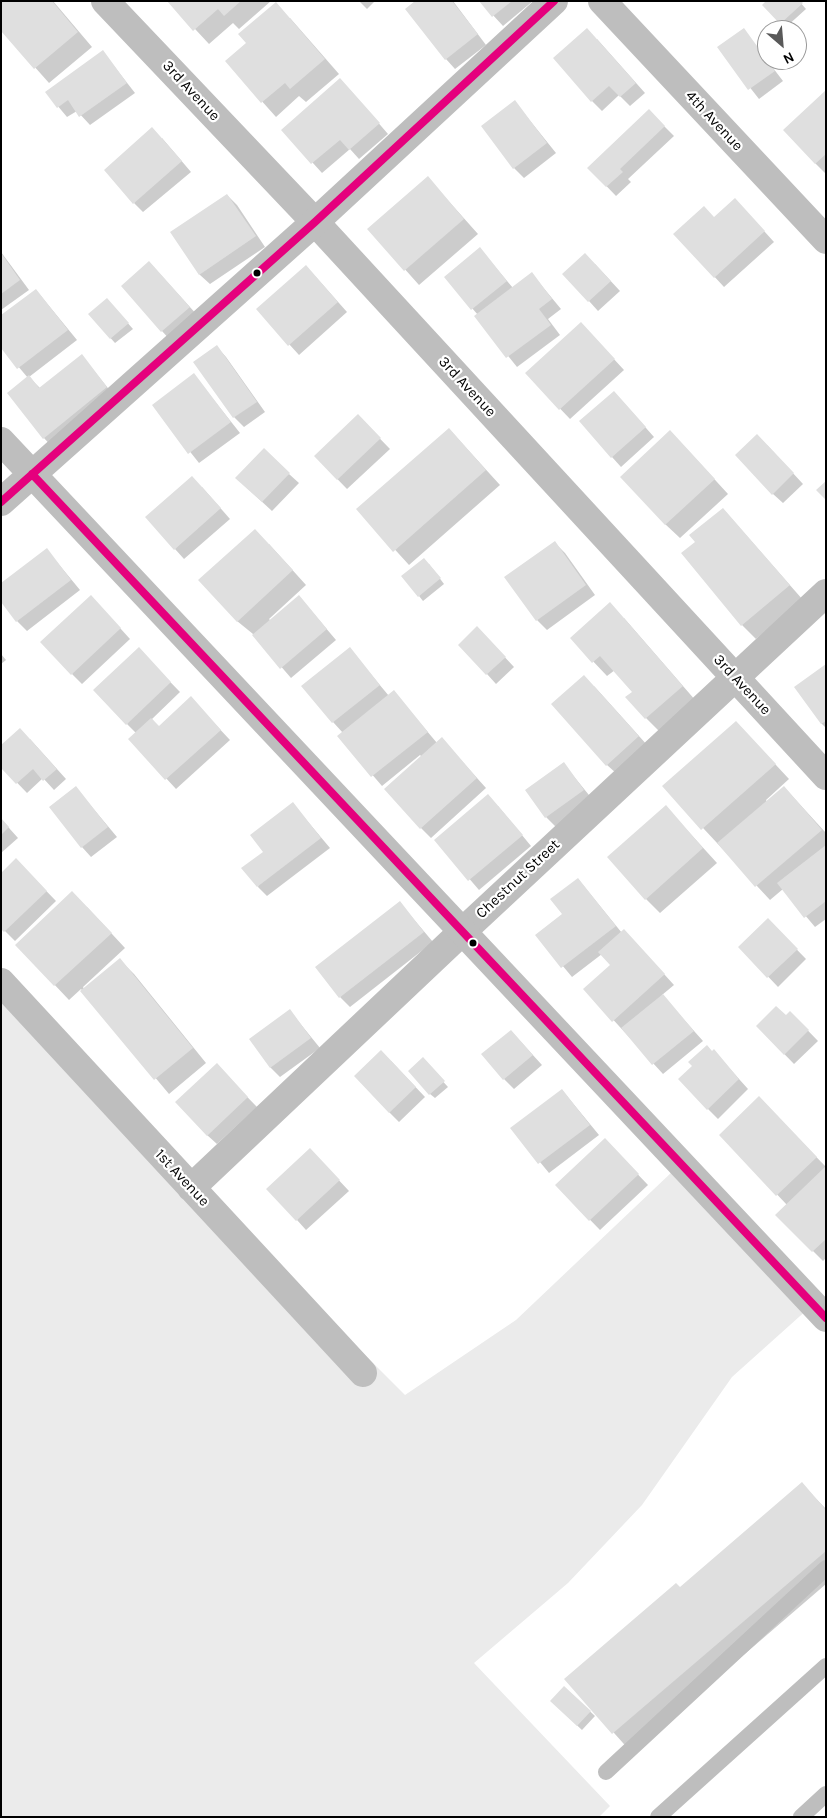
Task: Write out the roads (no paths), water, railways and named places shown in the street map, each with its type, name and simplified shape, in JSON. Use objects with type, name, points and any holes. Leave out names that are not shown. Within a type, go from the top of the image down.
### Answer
[{"type":"street","name":"3rd Avenue","points":[[105,1],[315,222],[826,776]]},
{"type":"street","points":[[1,502],[315,222],[554,1]]},
{"type":"street","name":"4th Avenue","points":[[602,1],[826,240]]},
{"type":"street","points":[[1,441],[826,1318]]},
{"type":"street","name":"Chestnut Street","points":[[191,1188],[734,677],[826,593]]},
{"type":"street","name":"1st Avenue","points":[[1,982],[363,1374]]},
{"type":"lane","points":[[606,1772],[826,1568]]},
{"type":"lane","points":[[658,1817],[826,1666]]},
{"type":"lane","points":[[801,1817],[826,1794]]}]
